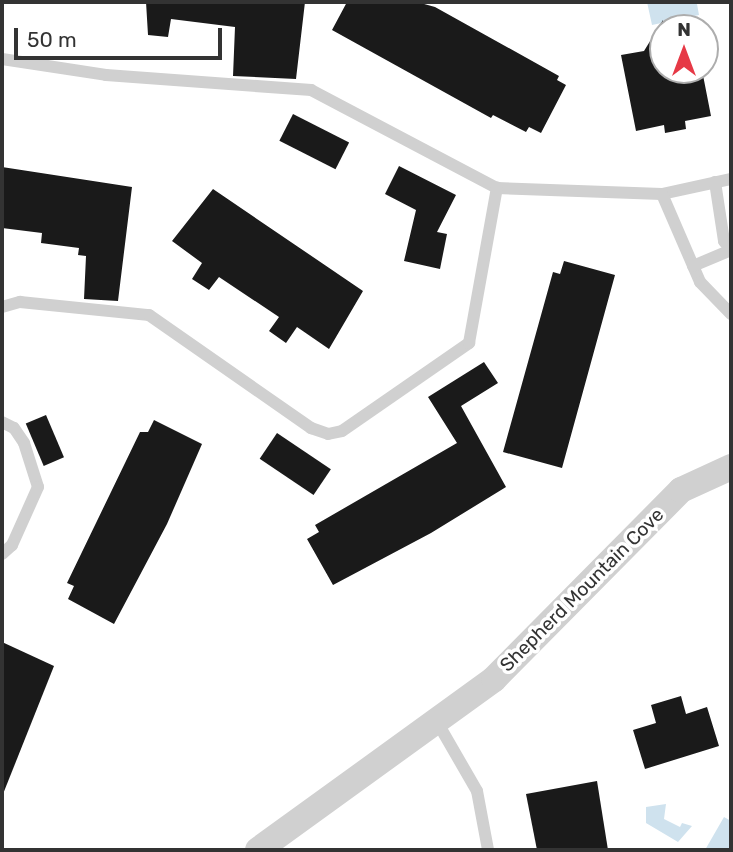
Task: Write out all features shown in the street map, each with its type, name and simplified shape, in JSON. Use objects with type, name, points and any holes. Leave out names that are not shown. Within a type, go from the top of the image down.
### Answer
[{"type":"street","name":"Shepherd Mountain Cove","points":[[258,850],[494,678],[681,490],[731,467]]},
{"type":"lane","points":[[2,60],[106,75],[311,90],[497,188],[662,194],[731,179]]},
{"type":"lane","points":[[693,266],[731,250],[724,241],[715,182]]},
{"type":"lane","points":[[2,307],[20,302],[149,315],[311,428],[328,434],[342,431],[470,342],[497,188]]},
{"type":"lane","points":[[662,194],[701,282],[731,314]]},
{"type":"lane","points":[[2,422],[14,428],[24,443],[38,487],[12,545],[2,554]]},
{"type":"lane","points":[[436,720],[477,791],[488,850]]},
{"type":"water","points":[[647,2],[708,2],[697,4],[699,14],[650,14]]},
{"type":"water","points":[[666,804],[664,819],[680,827],[682,823],[692,826],[678,842],[646,823],[646,807]]},
{"type":"water","points":[[724,817],[731,821],[731,850],[705,850]]},
{"type":"building","points":[[146,2],[305,2],[296,79],[233,76],[235,27],[171,19],[168,37],[148,35]]},
{"type":"building","points":[[347,2],[417,2],[435,7],[559,76],[557,80],[566,85],[541,133],[529,127],[526,132],[493,115],[491,118],[332,30]]},
{"type":"building","points":[[649,43],[649,84],[705,84],[711,116],[685,121],[686,129],[665,133],[664,125],[636,131],[621,55],[644,51]]},
{"type":"building","points":[[293,114],[349,143],[336,169],[279,141]]},
{"type":"building","points":[[399,166],[456,195],[437,232],[447,234],[440,269],[404,261],[416,210],[385,194]]},
{"type":"building","points":[[2,167],[132,187],[118,301],[84,299],[86,256],[78,255],[79,248],[41,243],[42,233],[2,228]]},
{"type":"building","points":[[213,189],[363,291],[329,349],[297,327],[286,343],[269,331],[279,317],[219,277],[209,290],[192,279],[202,263],[172,241]]},
{"type":"building","points":[[564,261],[615,275],[562,468],[503,452],[553,272],[560,274]]},
{"type":"building","points":[[484,362],[498,383],[461,406],[506,487],[431,533],[333,585],[307,539],[319,532],[315,525],[457,443],[428,397]]},
{"type":"building","points":[[46,415],[64,457],[44,466],[26,424]]},
{"type":"building","points":[[154,420],[202,444],[167,524],[114,624],[68,599],[74,586],[67,583],[140,432],[148,432]]},
{"type":"building","points":[[277,433],[331,469],[314,495],[260,459]]},
{"type":"building","points":[[2,642],[54,666],[3,794],[2,794]]},
{"type":"building","points":[[681,696],[686,714],[707,707],[719,746],[645,769],[633,730],[656,723],[651,705]]},
{"type":"building","points":[[597,781],[608,850],[537,850],[526,794]]}]
